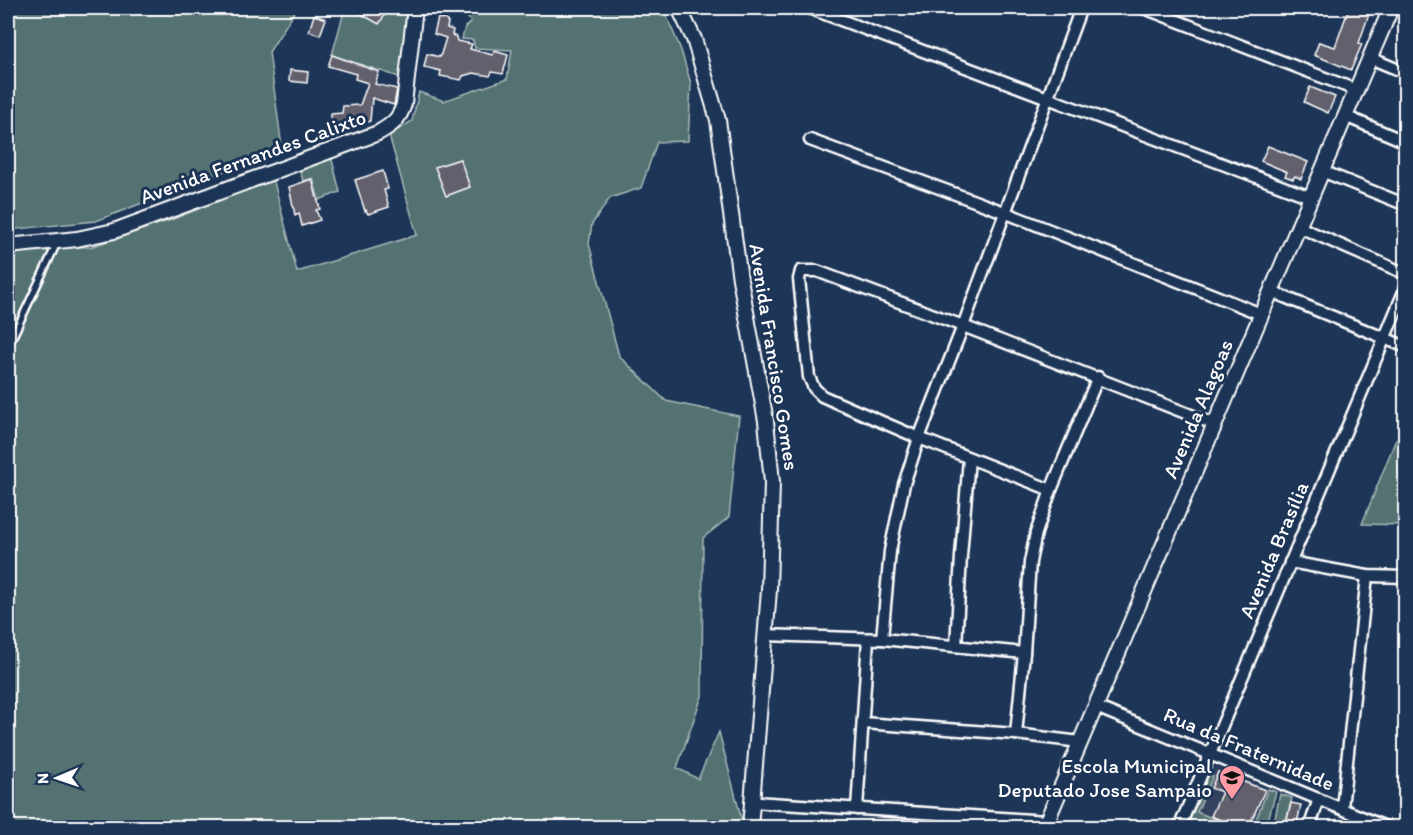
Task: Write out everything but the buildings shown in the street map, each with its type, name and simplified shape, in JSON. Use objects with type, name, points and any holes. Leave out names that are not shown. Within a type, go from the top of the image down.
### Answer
[{"type":"street","name":"Avenida Fernandes Calixto","points":[[8,246],[77,239],[114,231],[378,133],[393,125],[400,116],[404,104],[415,8]]},
{"type":"street","name":"Avenida Francisco Gomes","points":[[679,8],[694,39],[718,120],[740,279],[766,422],[772,482],[769,590],[750,828]]},
{"type":"street","points":[[809,8],[1310,197]]},
{"type":"street","points":[[882,639],[890,551],[904,484],[919,438],[1081,8]]},
{"type":"street","points":[[1144,8],[1356,90]]},
{"type":"street","name":"Avenida Alagoas","points":[[1046,824],[1391,8]]},
{"type":"street","points":[[1370,58],[1406,73]]},
{"type":"street","points":[[1345,116],[1406,142]]},
{"type":"street","points":[[810,141],[1004,212],[1261,314]]},
{"type":"street","points":[[1322,171],[1406,205]]},
{"type":"street","points":[[1297,226],[1406,274]]},
{"type":"street","points":[[1051,490],[919,438],[822,396],[814,388],[809,377],[799,279],[801,271],[817,272],[963,326],[1214,424]]},
{"type":"street","name":"Avenida Brasília","points":[[1179,828],[1406,287]]},
{"type":"street","points":[[1270,291],[1406,347]]},
{"type":"street","points":[[1016,734],[1030,562],[1036,533],[1051,490],[1098,377]]},
{"type":"street","points":[[956,646],[969,458]]},
{"type":"street","points":[[1290,562],[1367,576],[1406,576]]},
{"type":"street","points":[[1342,808],[1367,576]]},
{"type":"street","points":[[765,635],[882,639],[1024,653]]},
{"type":"street","points":[[857,809],[868,639]]},
{"type":"street","name":"Rua da Fraternidade","points":[[1096,707],[1388,828]]},
{"type":"street","points":[[863,723],[1016,734],[1080,742]]},
{"type":"street","points":[[1309,828],[1319,800]]},
{"type":"street","points":[[753,802],[1046,824]]},
{"type":"lane","points":[[8,346],[58,241]]},
{"type":"shaded area","name":"Escola Municipal Deputado Jose Sampaio","points":[[1215,767],[1268,789],[1254,827],[1230,827],[1194,814]]},
{"type":"green space","points":[[8,8],[305,8],[295,11],[269,52],[282,147],[96,221],[8,230]]},
{"type":"green space","points":[[345,8],[408,8],[399,77],[332,55]]},
{"type":"green space","points":[[470,8],[663,8],[681,50],[691,84],[688,141],[657,142],[641,188],[610,198],[592,224],[589,244],[619,356],[666,401],[739,416],[729,517],[703,538],[702,696],[677,768],[698,779],[719,732],[742,821],[741,827],[8,827],[8,251],[50,246],[90,247],[171,220],[273,178],[297,272],[417,235],[389,135],[412,121],[419,92],[444,101],[507,79],[512,50],[475,48],[473,40],[462,39],[465,27],[471,22],[468,18]]},
{"type":"green space","points":[[331,156],[340,192],[319,200],[313,178],[303,181],[299,167]]},
{"type":"green space","points":[[1405,434],[1405,525],[1362,524],[1396,439]]},
{"type":"green space","points":[[1207,773],[1213,776],[1197,812],[1235,827],[1183,828]]},
{"type":"green space","points":[[1268,789],[1276,792],[1266,827],[1253,827]]},
{"type":"green space","points":[[1280,794],[1292,798],[1284,827],[1273,827]]},
{"type":"place","name":"Escola Municipal Deputado Jose Sampaio","points":[[1232,801]]}]
